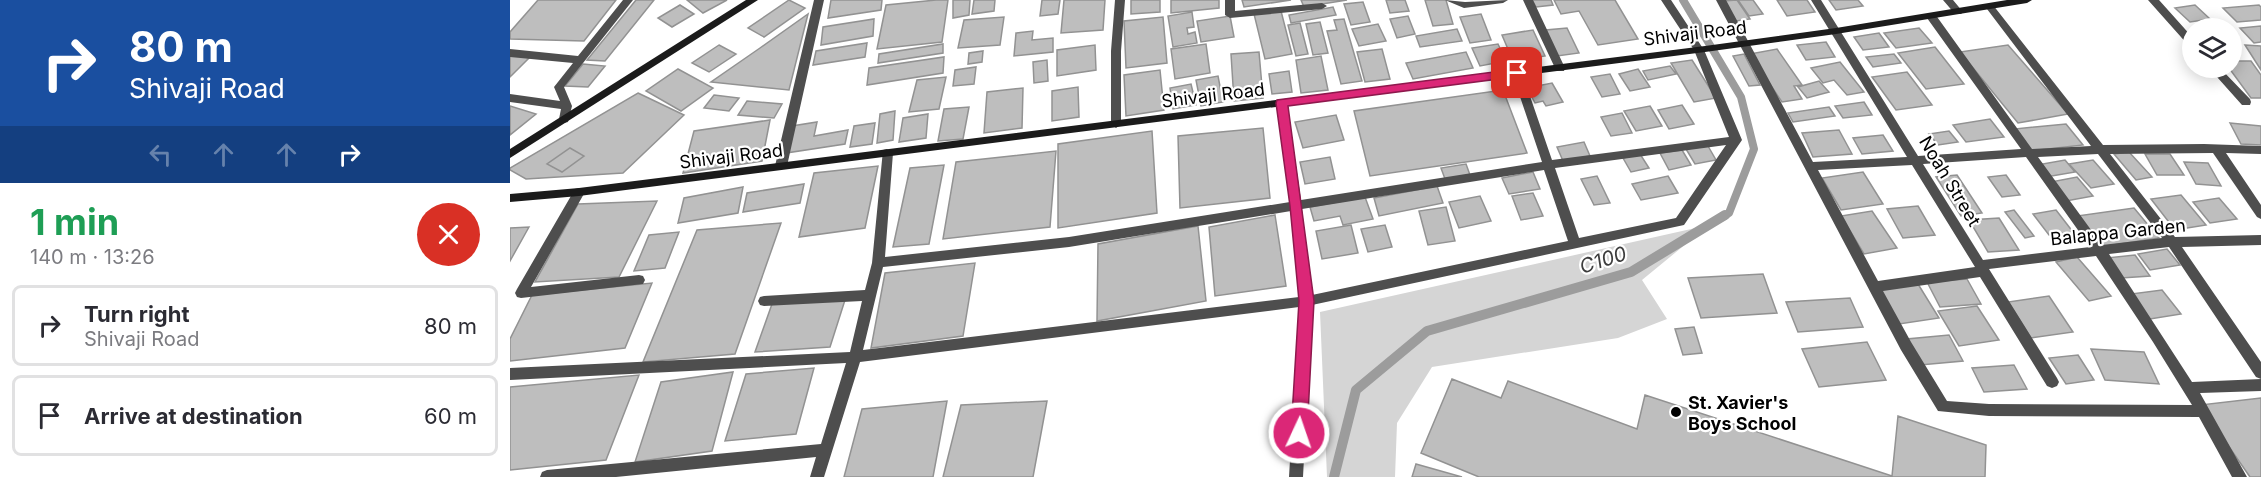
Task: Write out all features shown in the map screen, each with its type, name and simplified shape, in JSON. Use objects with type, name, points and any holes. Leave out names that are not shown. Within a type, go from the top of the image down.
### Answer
[{"type":"street","points":[[564,119],[567,106],[560,87],[628,0]]},
{"type":"street","points":[[510,154],[753,0]]},
{"type":"street","points":[[781,166],[819,0]]},
{"type":"street","points":[[1116,124],[1116,51],[1120,0]]},
{"type":"street","points":[[1230,0],[1230,15],[1322,6]]},
{"type":"street","points":[[1450,0],[1464,5],[1503,0]]},
{"type":"street","points":[[1528,0],[1560,68]]},
{"type":"street","points":[[1666,0],[1702,49],[1736,140]]},
{"type":"street","points":[[1721,0],[1906,346],[1943,407],[1989,410],[2203,411]]},
{"type":"street","name":"Noah Street","points":[[1816,0],[2052,382]]},
{"type":"street","points":[[1948,0],[1958,12]]},
{"type":"street","name":"Shivaji Road","points":[[510,198],[579,192],[1730,46],[2025,0]]},
{"type":"street","points":[[2153,0],[2182,32]]},
{"type":"street","points":[[1990,7],[2172,242],[2261,373]]},
{"type":"street","points":[[1931,16],[2158,338],[2240,477]]},
{"type":"street","points":[[510,54],[581,60]]},
{"type":"street","points":[[1517,73],[1575,244]]},
{"type":"street","points":[[2223,78],[2246,102]]},
{"type":"street","points":[[510,98],[567,106]]},
{"type":"street","points":[[1282,103],[1306,301],[1296,477]]},
{"type":"street","points":[[878,263],[1069,242],[1547,166],[1736,140]]},
{"type":"street","points":[[510,374],[855,357],[1306,301],[1680,222],[1736,140]]},
{"type":"street","points":[[1809,166],[1918,162],[2101,148],[2261,150]]},
{"type":"street","points":[[2217,149],[2261,214]]},
{"type":"street","points":[[817,477],[855,357],[878,263],[888,153]]},
{"type":"street","points":[[579,192],[521,293],[639,279]]},
{"type":"street","name":"Balappa Garden","points":[[1874,287],[1982,268],[2172,242],[2261,240]]},
{"type":"street","points":[[764,301],[870,295]]},
{"type":"street","points":[[2188,388],[2261,385]]},
{"type":"street","points":[[547,477],[825,450]]},
{"type":"shaded area","points":[[1709,225],[1642,280],[1667,319],[1618,338],[1432,367],[1397,423],[1395,477],[1327,477],[1320,312]]},
{"type":"building","points":[[538,0],[616,0],[584,41],[510,39],[510,32]]},
{"type":"building","points":[[636,0],[654,0],[605,61],[587,60]]},
{"type":"building","points":[[687,0],[727,0],[703,13]]},
{"type":"building","points":[[789,0],[805,8],[764,37],[748,28]]},
{"type":"building","points":[[831,0],[882,0],[881,10],[828,18]]},
{"type":"building","points":[[948,0],[942,42],[877,49],[886,5]]},
{"type":"building","points":[[953,0],[970,0],[969,15],[953,18]]},
{"type":"building","points":[[974,0],[995,0],[994,11],[972,14]]},
{"type":"building","points":[[1042,0],[1060,0],[1058,14],[1040,16]]},
{"type":"building","points":[[1064,0],[1105,0],[1103,30],[1061,33]]},
{"type":"building","points":[[1131,0],[1160,0],[1160,12],[1131,14]]},
{"type":"building","points":[[1171,0],[1219,0],[1219,8],[1171,13]]},
{"type":"building","points":[[1242,0],[1291,0],[1244,7]]},
{"type":"building","points":[[1301,0],[1347,0],[1304,7]]},
{"type":"building","points":[[1386,0],[1405,0],[1409,11],[1390,13]]},
{"type":"building","points":[[1425,0],[1446,0],[1453,24],[1433,26]]},
{"type":"building","points":[[1532,0],[1551,0],[1553,5],[1536,7]]},
{"type":"building","points":[[1554,0],[1615,0],[1638,39],[1598,45],[1579,11],[1561,14]]},
{"type":"building","points":[[1737,0],[1750,19],[1736,21],[1723,1]]},
{"type":"building","points":[[1738,0],[1753,0],[1763,14],[1749,16]]},
{"type":"building","points":[[1777,0],[1807,0],[1815,12],[1787,16]]},
{"type":"building","points":[[1829,0],[1858,0],[1863,6],[1836,10]]},
{"type":"building","points":[[1363,2],[1370,22],[1351,25],[1344,4]]},
{"type":"building","points":[[680,5],[694,14],[672,27],[658,18]]},
{"type":"building","points":[[2195,5],[2209,18],[2186,18],[2175,8]]},
{"type":"building","points":[[2259,5],[2261,20],[2242,22],[2242,18],[2233,18],[2223,8]]},
{"type":"building","points":[[1333,7],[1336,15],[1291,23],[1289,15]]},
{"type":"building","points":[[1281,11],[1292,54],[1265,59],[1254,14]]},
{"type":"building","points":[[1192,12],[1194,27],[1187,28],[1188,34],[1195,32],[1197,43],[1173,47],[1168,16]]},
{"type":"building","points":[[808,14],[789,90],[711,82],[760,48]]},
{"type":"building","points":[[1481,14],[1491,40],[1470,43],[1460,17]]},
{"type":"building","points":[[1230,16],[1234,37],[1201,42],[1197,21]]},
{"type":"building","points":[[1408,16],[1415,34],[1397,38],[1390,19]]},
{"type":"building","points":[[1004,17],[1000,45],[958,48],[964,20]]},
{"type":"building","points":[[1163,17],[1167,63],[1126,68],[1124,21]]},
{"type":"building","points":[[874,19],[873,36],[821,45],[823,27]]},
{"type":"building","points":[[1344,19],[1362,81],[1341,84],[1327,31],[1337,30],[1334,20]]},
{"type":"building","points":[[1320,22],[1328,53],[1313,55],[1306,24]]},
{"type":"building","points":[[1300,23],[1308,54],[1296,56],[1288,25]]},
{"type":"building","points":[[1378,24],[1386,41],[1359,46],[1352,29]]},
{"type":"building","points":[[2261,26],[2261,42],[2254,43],[2242,28]]},
{"type":"building","points":[[1567,28],[1579,53],[1557,56],[1546,30]]},
{"type":"building","points":[[1919,28],[1932,43],[1896,48],[1884,33]]},
{"type":"building","points":[[1457,29],[1462,41],[1420,47],[1416,36]]},
{"type":"building","points":[[1533,30],[1545,56],[1513,61],[1502,35]]},
{"type":"building","points":[[1033,31],[1032,40],[1053,38],[1053,52],[1014,56],[1016,33]]},
{"type":"building","points":[[1879,33],[1889,47],[1863,50],[1854,37]]},
{"type":"building","points":[[1826,42],[1835,57],[1806,60],[1797,45]]},
{"type":"building","points":[[867,43],[865,57],[813,65],[816,51]]},
{"type":"building","points":[[943,44],[943,53],[878,63],[879,54]]},
{"type":"building","points":[[1206,44],[1210,73],[1175,79],[1171,49]]},
{"type":"building","points":[[1498,44],[1506,61],[1480,66],[1472,48]]},
{"type":"building","points":[[719,45],[736,54],[709,72],[692,63]]},
{"type":"building","points":[[1095,45],[1096,70],[1057,76],[1057,50]]},
{"type":"building","points":[[2008,45],[2068,114],[2018,123],[1960,52]]},
{"type":"building","points":[[2245,45],[2261,46],[2261,70]]},
{"type":"building","points":[[1935,47],[1964,84],[1926,89],[1898,53]]},
{"type":"building","points":[[1382,49],[1390,79],[1365,82],[1357,52]]},
{"type":"building","points":[[1777,49],[1802,85],[1794,86],[1802,99],[1782,102],[1750,54]]},
{"type":"building","points":[[983,51],[982,62],[968,64],[969,53]]},
{"type":"building","points":[[1259,52],[1263,98],[1234,101],[1231,54]]},
{"type":"building","points":[[1466,52],[1473,68],[1413,79],[1406,63]]},
{"type":"building","points":[[1744,54],[1760,85],[1749,86],[1733,56]]},
{"type":"building","points":[[1894,54],[1901,63],[1873,67],[1866,57]]},
{"type":"building","points":[[510,55],[530,57],[510,77]]},
{"type":"building","points":[[1321,56],[1328,90],[1301,93],[1296,60]]},
{"type":"building","points":[[944,57],[943,73],[867,85],[869,68]]},
{"type":"building","points":[[1047,60],[1048,81],[1034,83],[1033,62]]},
{"type":"building","points":[[1692,60],[1716,98],[1694,102],[1671,63]]},
{"type":"building","points":[[2242,61],[2251,61],[2261,75],[2261,98],[2251,98],[2236,78],[2242,78]]},
{"type":"building","points":[[1840,62],[1864,92],[1847,95],[1834,80],[1823,83],[1811,68]]},
{"type":"building","points":[[583,64],[605,66],[588,87],[565,86]]},
{"type":"building","points":[[1670,66],[1676,74],[1648,80],[1643,71]]},
{"type":"building","points":[[976,67],[974,84],[953,86],[955,70]]},
{"type":"building","points":[[678,69],[713,88],[681,111],[646,91]]},
{"type":"building","points":[[1638,69],[1650,87],[1630,91],[1619,74]]},
{"type":"building","points":[[1160,70],[1164,110],[1126,116],[1124,75]]},
{"type":"building","points":[[1289,71],[1292,92],[1272,94],[1269,74]]},
{"type":"building","points":[[1907,72],[1932,105],[1896,110],[1872,77]]},
{"type":"building","points":[[1610,74],[1620,94],[1602,97],[1591,77]]},
{"type":"building","points":[[1218,76],[1223,102],[1201,106],[1196,80]]},
{"type":"building","points":[[946,77],[939,109],[909,112],[917,80]]},
{"type":"building","points":[[1819,81],[1829,92],[1807,98],[1798,87]]},
{"type":"building","points":[[1552,83],[1563,102],[1546,106],[1543,101],[1535,103],[1527,88]]},
{"type":"building","points":[[1191,84],[1196,105],[1173,109],[1170,88]]},
{"type":"building","points":[[1078,87],[1079,117],[1052,121],[1052,91]]},
{"type":"building","points":[[1023,88],[1022,128],[984,133],[987,92]]},
{"type":"building","points":[[1503,90],[1527,153],[1370,176],[1354,111]]},
{"type":"building","points":[[638,93],[684,115],[623,173],[526,179],[510,170],[510,168]]},
{"type":"building","points":[[714,95],[739,98],[729,111],[704,108]]},
{"type":"building","points":[[747,101],[782,104],[774,118],[738,115]]},
{"type":"building","points":[[1864,102],[1872,115],[1843,118],[1835,106]]},
{"type":"building","points":[[1682,105],[1694,124],[1669,129],[1658,110]]},
{"type":"building","points":[[510,106],[536,114],[510,135]]},
{"type":"building","points":[[1650,106],[1662,126],[1636,131],[1624,111]]},
{"type":"building","points":[[969,107],[963,139],[938,141],[944,109]]},
{"type":"building","points":[[1829,107],[1835,116],[1793,122],[1788,113]]},
{"type":"building","points":[[895,111],[893,140],[877,143],[880,114]]},
{"type":"building","points":[[1622,113],[1632,133],[1611,136],[1601,117]]},
{"type":"building","points":[[928,114],[926,138],[899,142],[903,118]]},
{"type":"building","points":[[1336,115],[1344,140],[1303,148],[1295,122]]},
{"type":"building","points":[[1990,119],[2004,137],[1966,142],[1953,125]]},
{"type":"building","points":[[770,120],[762,161],[683,173],[694,131]]},
{"type":"building","points":[[817,122],[814,136],[848,130],[845,144],[786,153],[792,126]]},
{"type":"building","points":[[875,123],[872,144],[850,147],[854,126]]},
{"type":"building","points":[[2230,123],[2261,126],[2261,145],[2241,144]]},
{"type":"building","points":[[2066,124],[2083,145],[2030,151],[2014,129]]},
{"type":"building","points":[[1263,128],[1270,198],[1180,208],[1178,136]]},
{"type":"building","points":[[1839,130],[1852,154],[1813,157],[1802,133]]},
{"type":"building","points":[[1152,131],[1157,213],[1058,228],[1058,144]]},
{"type":"building","points":[[1949,131],[1958,142],[1938,145],[1929,134]]},
{"type":"building","points":[[1883,135],[1893,151],[1862,154],[1853,138]]},
{"type":"building","points":[[1584,142],[1590,156],[1563,161],[1557,147]]},
{"type":"building","points":[[1708,146],[1716,160],[1695,164],[1686,149]]},
{"type":"building","points":[[570,148],[584,156],[562,172],[547,164]]},
{"type":"building","points":[[1682,150],[1691,165],[1669,170],[1660,153]]},
{"type":"building","points":[[1056,151],[1050,227],[943,239],[956,162]]},
{"type":"building","points":[[2129,152],[2152,177],[2136,180],[2114,154]]},
{"type":"building","points":[[1640,154],[1649,168],[1631,172],[1623,158]]},
{"type":"building","points":[[2145,154],[2170,154],[2184,175],[2157,175]]},
{"type":"building","points":[[1330,157],[1335,179],[1305,184],[1300,162]]},
{"type":"building","points":[[2065,160],[2075,172],[2046,177],[2037,165]]},
{"type":"building","points":[[2093,160],[2114,184],[2091,188],[2069,164]]},
{"type":"building","points":[[2184,162],[2208,163],[2221,186],[2196,184]]},
{"type":"building","points":[[1466,164],[1470,175],[1445,179],[1441,168]]},
{"type":"building","points":[[944,165],[929,244],[893,247],[910,168]]},
{"type":"building","points":[[878,166],[865,228],[799,237],[814,173]]},
{"type":"building","points":[[1533,172],[1540,189],[1509,194],[1502,178]]},
{"type":"building","points":[[1863,172],[1883,204],[1841,210],[1822,178]]},
{"type":"building","points":[[1957,175],[1982,213],[1961,216],[1936,177]]},
{"type":"building","points":[[2006,175],[2020,195],[2002,197],[1988,177]]},
{"type":"building","points":[[1597,176],[1610,203],[1594,205],[1581,179]]},
{"type":"building","points":[[1668,176],[1678,193],[1641,200],[1632,184]]},
{"type":"building","points":[[2077,177],[2093,196],[2066,201],[2051,182]]},
{"type":"building","points":[[804,184],[800,203],[743,212],[747,193]]},
{"type":"building","points":[[1437,186],[1443,203],[1379,216],[1374,198]]},
{"type":"building","points":[[743,187],[738,213],[678,223],[684,198]]},
{"type":"building","points":[[1533,193],[1543,216],[1521,220],[1512,196]]},
{"type":"building","points":[[2181,195],[2206,225],[2175,230],[2151,199]]},
{"type":"building","points":[[1480,196],[1491,221],[1459,228],[1449,202]]},
{"type":"building","points":[[1365,197],[1373,219],[1343,225],[1340,216],[1314,221],[1310,207]]},
{"type":"building","points":[[2219,198],[2237,219],[2210,223],[2193,202]]},
{"type":"building","points":[[657,201],[619,277],[535,282],[578,204]]},
{"type":"building","points":[[1918,206],[1935,235],[1903,238],[1887,209]]},
{"type":"building","points":[[1446,207],[1455,241],[1428,245],[1419,211]]},
{"type":"building","points":[[2134,208],[2159,238],[2100,247],[2077,216]]},
{"type":"building","points":[[2014,210],[2034,236],[2025,238],[2005,212]]},
{"type":"building","points":[[2056,210],[2073,232],[2049,235],[2033,214]]},
{"type":"building","points":[[1872,211],[1897,248],[1864,254],[1841,216]]},
{"type":"building","points":[[1275,215],[1286,286],[1215,296],[1209,227]]},
{"type":"building","points":[[1999,218],[2019,250],[1988,252],[1969,220]]},
{"type":"building","points":[[781,223],[735,354],[643,362],[697,230]]},
{"type":"building","points":[[1351,225],[1358,253],[1322,259],[1316,231]]},
{"type":"building","points":[[1385,225],[1392,247],[1368,252],[1361,229]]},
{"type":"building","points":[[1198,226],[1206,301],[1097,321],[1098,244]]},
{"type":"building","points":[[529,227],[510,261],[510,228]]},
{"type":"building","points":[[679,232],[665,268],[634,271],[649,235]]},
{"type":"building","points":[[2167,249],[2180,265],[2150,270],[2138,254]]},
{"type":"building","points":[[2135,255],[2150,276],[2121,278],[2106,258]]},
{"type":"building","points":[[2077,257],[2111,296],[2089,301],[2056,262]]},
{"type":"building","points":[[975,263],[963,336],[871,348],[885,273]]},
{"type":"building","points":[[1763,274],[1777,313],[1701,318],[1688,278]]},
{"type":"building","points":[[1967,279],[1981,304],[1940,307],[1927,282]]},
{"type":"building","points":[[652,283],[625,348],[510,361],[510,339],[532,295]]},
{"type":"building","points":[[1918,284],[1939,318],[1899,324],[1880,290]]},
{"type":"building","points":[[2162,290],[2181,314],[2150,319],[2131,294]]},
{"type":"building","points":[[2049,296],[2073,332],[2031,338],[2008,302]]},
{"type":"building","points":[[1850,298],[1863,327],[1798,332],[1786,302]]},
{"type":"building","points":[[845,300],[830,347],[755,352],[772,304]]},
{"type":"building","points":[[1977,306],[1999,340],[1959,346],[1938,311]]},
{"type":"building","points":[[1694,327],[1702,353],[1683,355],[1675,329]]},
{"type":"building","points":[[1949,335],[1963,361],[1920,365],[1907,339]]},
{"type":"building","points":[[1867,342],[1886,380],[1819,387],[1802,349]]},
{"type":"building","points":[[2091,349],[2144,352],[2159,384],[2105,380]]},
{"type":"building","points":[[2078,355],[2094,380],[2066,384],[2049,358]]},
{"type":"building","points":[[2014,365],[2027,389],[1984,392],[1972,368]]},
{"type":"building","points":[[814,368],[796,434],[725,441],[746,374]]},
{"type":"building","points":[[733,372],[712,451],[635,462],[661,382]]},
{"type":"building","points":[[639,375],[606,460],[510,470],[510,387]]},
{"type":"building","points":[[1452,379],[1501,398],[1508,381],[1637,429],[1645,395],[1892,476],[1898,416],[1986,445],[1985,477],[1479,477],[1421,453]]},
{"type":"building","points":[[2261,398],[2261,477],[2250,477],[2200,405]]},
{"type":"building","points":[[947,401],[933,477],[844,477],[862,409]]},
{"type":"building","points":[[1047,401],[1033,477],[943,477],[961,405]]},
{"type":"building","points":[[1416,464],[1462,477],[1412,477]]},
{"type":"waterway","name":"C100","points":[[1683,0],[1741,97],[1754,149],[1729,213],[1723,217]]},
{"type":"waterway","name":"C100","points":[[1334,477],[1356,390],[1427,331],[1631,272],[1725,215]]},
{"type":"place","name":"St. Xavier's Boys School","points":[[1676,412]]},
{"type":"route","points":[[1299,433],[1306,301],[1282,103],[1517,73]]}]
